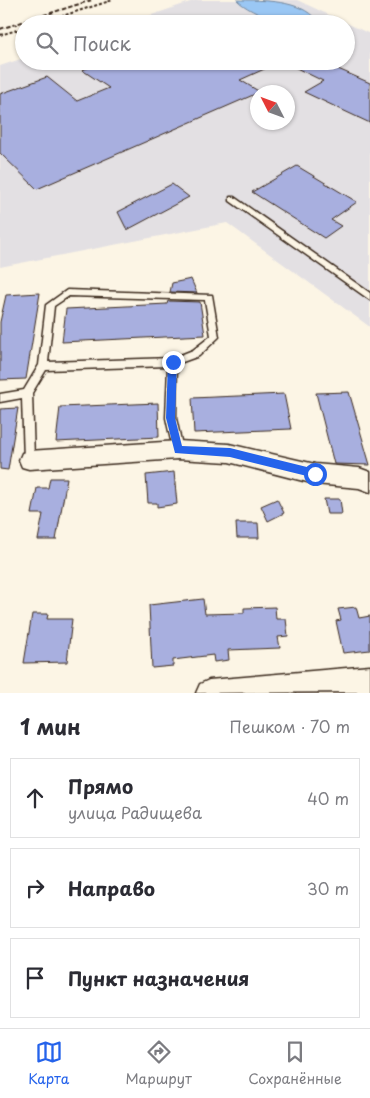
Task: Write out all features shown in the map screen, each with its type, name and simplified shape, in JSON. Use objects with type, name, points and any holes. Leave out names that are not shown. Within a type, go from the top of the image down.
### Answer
[{"type":"street","points":[[29,460],[178,450],[230,453],[315,474],[359,478],[370,482]]},
{"type":"street","points":[[208,693],[370,679]]},
{"type":"lane","points":[[232,199],[370,297]]},
{"type":"lane","points":[[29,460],[27,393],[44,366],[50,305],[67,293],[209,297],[215,337],[196,353],[173,362],[44,366]]},
{"type":"lane","points":[[173,362],[171,418],[178,450]]},
{"type":"lane","points":[[0,398],[27,393]]},
{"type":"path","points":[[66,15],[113,0]]},
{"type":"path","points":[[0,35],[15,31]]},
{"type":"shaded area","points":[[196,0],[297,0],[329,15],[152,15]]},
{"type":"shaded area","points":[[355,27],[370,34],[370,327],[227,223],[0,267],[0,66],[15,61],[15,70],[355,70]]},
{"type":"water","points":[[237,0],[280,2],[301,8],[312,15],[261,15]]},
{"type":"building","points":[[82,70],[262,70],[240,80],[250,86],[250,96],[37,189],[0,153],[0,94],[47,77],[77,101],[109,88]]},
{"type":"building","points":[[300,70],[340,70],[370,83],[370,123],[304,92],[323,81]]},
{"type":"building","points":[[297,166],[357,202],[331,220],[341,226],[324,238],[252,192]]},
{"type":"building","points":[[172,184],[189,197],[127,230],[118,212]]},
{"type":"building","points":[[191,279],[197,293],[170,292],[172,283]]},
{"type":"building","points":[[40,293],[26,379],[0,380],[0,322],[6,295]]},
{"type":"building","points":[[168,301],[200,302],[205,335],[62,342],[66,309],[167,304]]},
{"type":"building","points":[[349,392],[370,465],[334,464],[316,393]]},
{"type":"building","points":[[284,394],[291,429],[194,433],[192,398]]},
{"type":"building","points":[[158,403],[159,437],[56,442],[60,407]]},
{"type":"building","points":[[18,408],[8,470],[0,469],[0,409]]},
{"type":"building","points":[[174,472],[177,504],[157,507],[157,503],[148,503],[146,475]]},
{"type":"building","points":[[50,478],[67,478],[56,540],[38,540],[43,514],[32,514],[37,488],[48,488]]},
{"type":"building","points":[[277,499],[284,513],[268,521],[261,506]]},
{"type":"building","points":[[324,499],[340,499],[342,514],[327,514]]},
{"type":"building","points":[[236,523],[258,523],[259,538],[237,538]]},
{"type":"building","points":[[203,599],[205,614],[244,613],[244,608],[275,607],[276,619],[286,619],[288,636],[278,637],[280,648],[228,650],[229,660],[214,662],[213,655],[173,660],[173,666],[152,668],[149,605]]},
{"type":"building","points":[[356,607],[359,618],[370,616],[370,650],[343,653],[336,621],[341,620],[338,609]]},
{"type":"building","points":[[32,614],[48,614],[47,619],[72,619],[67,662],[24,663]]},
{"type":"railway","points":[[44,15],[92,0]]},
{"type":"railway","points":[[0,29],[15,24]]},
{"type":"route","points":[[173,362],[171,418],[178,450],[230,453],[315,474]]}]
